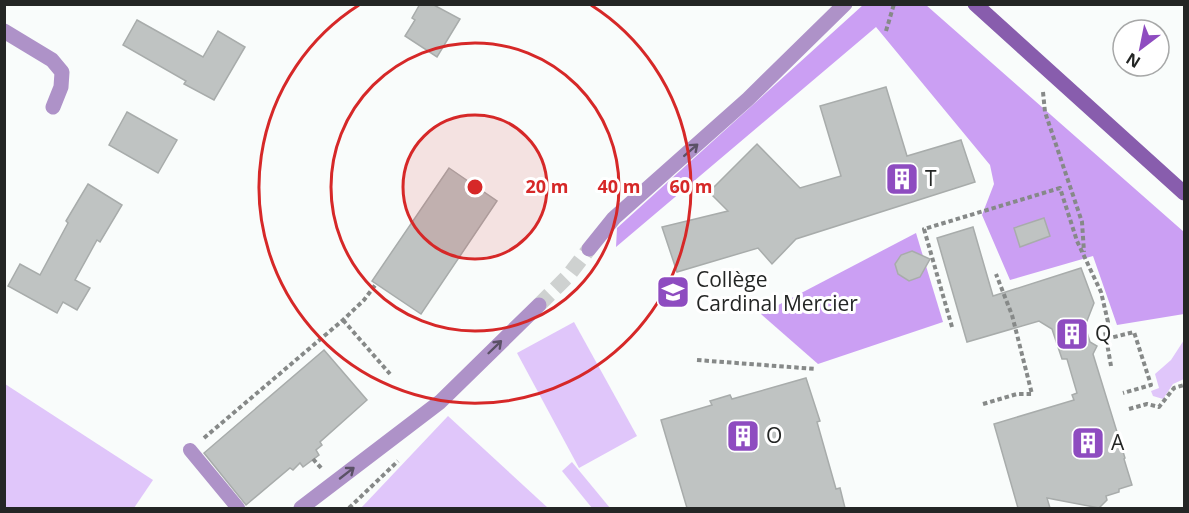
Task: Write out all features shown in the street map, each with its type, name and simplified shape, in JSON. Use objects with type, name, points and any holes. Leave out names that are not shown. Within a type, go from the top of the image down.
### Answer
[{"type":"main road","points":[[975,4],[1185,193]]},
{"type":"street","points":[[589,249],[614,218],[748,99],[845,4]]},
{"type":"street","points":[[4,31],[52,60],[62,72],[61,87],[53,107]]},
{"type":"street","points":[[301,508],[440,402],[539,305]]},
{"type":"lane","points":[[190,450],[238,508]]},
{"type":"path","points":[[886,32],[894,4]]},
{"type":"path","points":[[1041,63],[1045,112],[1082,222],[1084,253]]},
{"type":"path","points":[[952,327],[924,229],[1060,188],[1077,241],[1101,292],[1108,322],[1105,332],[1112,366]]},
{"type":"path","points":[[983,404],[1017,394],[1032,394],[1012,315],[996,274]]},
{"type":"path","points":[[190,450],[343,320],[364,300],[376,284]]},
{"type":"path","points":[[343,320],[390,374]]},
{"type":"path","points":[[1106,339],[1134,332],[1151,386],[1123,393]]},
{"type":"path","points":[[697,360],[816,369]]},
{"type":"path","points":[[1129,409],[1147,404],[1159,407],[1174,388],[1185,385]]},
{"type":"path","points":[[313,459],[320,466]]},
{"type":"shaded area","points":[[863,5],[926,5],[1184,232],[1184,314],[1117,325],[1093,256],[1010,280],[982,215],[994,184],[990,165],[876,27],[616,247],[617,228]]},
{"type":"shaded area","points":[[916,233],[943,322],[818,364],[761,314]]},
{"type":"shaded area","points":[[574,322],[637,436],[579,468],[517,353]]},
{"type":"shaded area","points":[[1184,340],[1184,379],[1173,384],[1163,399],[1153,396],[1151,391],[1159,388],[1155,374],[1171,360]]},
{"type":"shaded area","points":[[5,384],[153,480],[134,508],[5,508]]},
{"type":"shaded area","points":[[448,416],[548,508],[361,508]]},
{"type":"shaded area","points":[[572,462],[610,508],[592,508],[562,471]]},
{"type":"building","points":[[420,4],[432,4],[460,19],[437,57],[405,36],[415,20],[412,18]]},
{"type":"building","points":[[137,20],[203,57],[218,31],[245,47],[214,100],[184,84],[186,81],[123,45]]},
{"type":"building","name":"T","points":[[886,87],[907,156],[961,140],[975,182],[796,239],[772,264],[758,248],[677,272],[662,227],[728,211],[709,192],[757,144],[800,188],[841,176],[820,106]]},
{"type":"building","points":[[127,112],[177,140],[158,173],[109,145]]},
{"type":"building","points":[[449,168],[497,201],[421,314],[372,281]]},
{"type":"building","points":[[88,184],[122,205],[100,242],[97,240],[75,280],[90,288],[77,310],[63,302],[57,313],[8,286],[20,264],[40,275],[68,223],[66,221]]},
{"type":"building","points":[[1044,218],[1050,236],[1020,247],[1014,228]]},
{"type":"building","points":[[973,227],[993,296],[1081,268],[1094,303],[1085,326],[1090,342],[1097,346],[1093,354],[1132,485],[1106,496],[1107,500],[1099,508],[1047,498],[1050,508],[1018,508],[994,424],[1074,400],[1072,395],[1077,393],[1067,359],[1062,359],[1052,329],[1039,321],[967,342],[937,238]]},
{"type":"building","points":[[912,251],[930,259],[920,277],[909,281],[898,274],[895,264],[901,255]]},
{"type":"building","points":[[324,350],[367,400],[320,442],[322,445],[316,450],[319,455],[303,467],[300,463],[293,470],[290,468],[246,505],[204,453]]},
{"type":"building","name":"O","points":[[806,378],[820,421],[817,422],[836,489],[840,488],[845,508],[687,508],[661,420],[712,405],[710,401],[730,395],[732,399]]},
{"type":"tunnel","points":[[539,305],[568,276],[589,249]]},
{"type":"place","name":"T","points":[[902,179]]},
{"type":"place","name":"Collège Cardinal Mercier","points":[[673,292]]},
{"type":"place","name":"Q","points":[[1072,334]]},
{"type":"place","name":"O","points":[[743,436]]},
{"type":"place","name":"A","points":[[1088,443]]}]
